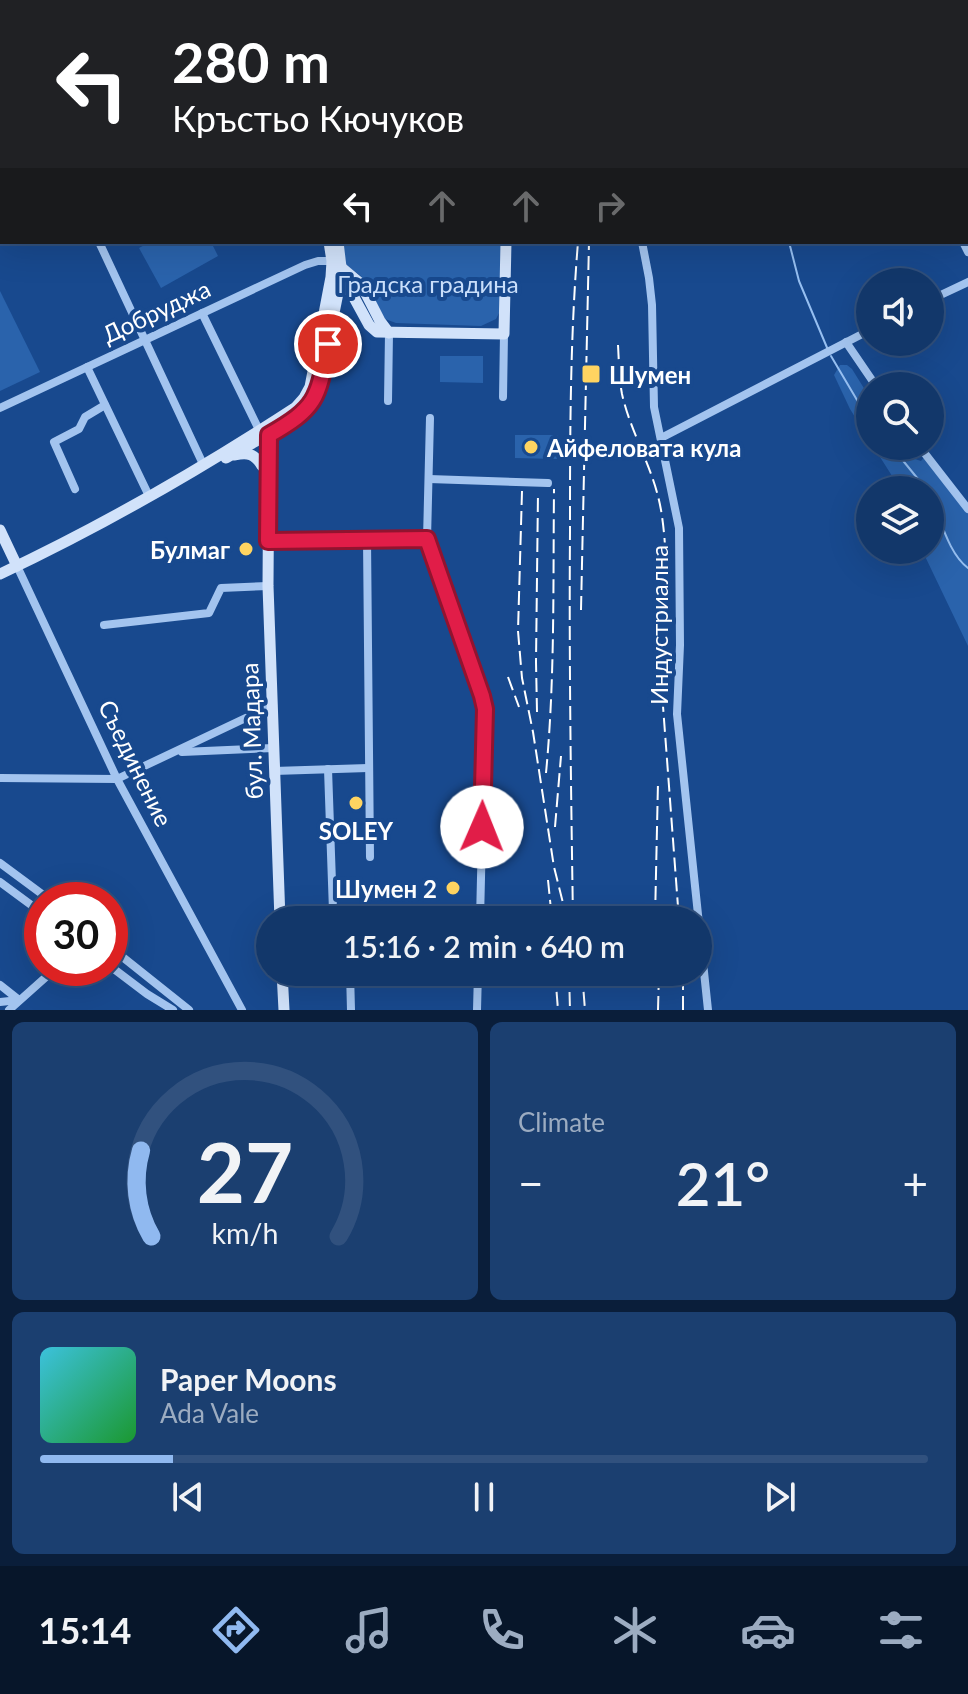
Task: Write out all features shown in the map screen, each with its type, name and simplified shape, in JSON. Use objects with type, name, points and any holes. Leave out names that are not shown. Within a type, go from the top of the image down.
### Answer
[{"type":"main road","points":[[330,244],[337,264],[361,284],[389,333]]},
{"type":"main road","points":[[173,483],[203,464],[302,415],[315,398],[322,375],[336,280],[338,244]]},
{"type":"main road","points":[[336,280],[351,292],[377,332],[504,334],[506,244]]},
{"type":"main road","points":[[0,574],[86,533],[173,483],[227,458],[265,432]]},
{"type":"main road","name":"бул. Мадара","points":[[265,432],[262,466],[268,541]]},
{"type":"main road","name":"бул. Мадара","points":[[265,432],[280,906]]},
{"type":"main road","points":[[227,458],[248,453],[262,466]]},
{"type":"main road","name":"Съединение","points":[[0,530],[17,566]]},
{"type":"main road","points":[[283,986],[284,1010]]},
{"type":"street","points":[[100,244],[203,464]]},
{"type":"street","name":"Индустриална","points":[[642,244],[652,305],[652,391],[679,528],[677,714],[708,1010]]},
{"type":"street","name":"Добруджа","points":[[0,408],[305,265],[318,261],[337,264]]},
{"type":"street","points":[[944,293],[968,282]]},
{"type":"street","points":[[202,313],[265,432]]},
{"type":"street","points":[[388,401],[389,333]]},
{"type":"street","points":[[503,397],[504,334]]},
{"type":"street","points":[[661,438],[856,337]]},
{"type":"street","points":[[842,344],[865,372]]},
{"type":"street","points":[[87,367],[149,496]]},
{"type":"street","points":[[75,489],[54,442],[79,429],[85,417],[105,405]]},
{"type":"street","points":[[430,418],[427,539],[485,709],[480,906]]},
{"type":"street","points":[[930,460],[968,509]]},
{"type":"street","points":[[429,479],[548,483]]},
{"type":"street","points":[[367,539],[370,857]]},
{"type":"street","points":[[268,541],[427,539]]},
{"type":"street","name":"Съединение","points":[[17,566],[117,779],[242,1010]]},
{"type":"street","points":[[104,625],[209,613],[221,588],[268,586]]},
{"type":"street","points":[[0,778],[117,779],[273,705]]},
{"type":"street","points":[[177,752],[274,748]]},
{"type":"street","points":[[274,771],[368,768]]},
{"type":"street","points":[[328,769],[333,906]]},
{"type":"street","points":[[0,863],[26,882]]},
{"type":"street","points":[[0,882],[24,900]]},
{"type":"street","points":[[128,961],[189,1010]]},
{"type":"street","points":[[128,980],[173,1010]]},
{"type":"street","points":[[0,985],[19,1000]]},
{"type":"street","points":[[9,1010],[35,986]]},
{"type":"street","points":[[350,986],[351,1010]]},
{"type":"street","points":[[477,1010],[478,986]]},
{"type":"street","points":[[0,1002],[19,1000]]},
{"type":"green space","points":[[146,244],[212,244],[218,256],[161,288],[139,248]]},
{"type":"green space","name":"Градска градина","points":[[343,244],[501,244],[499,313],[496,319],[481,326],[396,323],[385,319],[361,276],[346,265]]},
{"type":"green space","points":[[0,291],[40,372],[0,391]]},
{"type":"green space","points":[[440,356],[483,356],[483,383],[440,382]]},
{"type":"green space","points":[[840,365],[847,365],[856,375],[856,419],[850,409],[834,375]]},
{"type":"green space","points":[[515,435],[558,435],[558,459],[515,458]]},
{"type":"green space","points":[[882,460],[930,460],[942,476],[892,476]]},
{"type":"green space","points":[[944,478],[968,509],[968,646],[929,564],[944,564]]},
{"type":"waterway","points":[[790,244],[799,281],[828,350]]},
{"type":"waterway","points":[[831,356],[856,398]]},
{"type":"waterway","points":[[902,460],[916,476]]},
{"type":"waterway","points":[[944,530],[955,554],[968,568]]},
{"type":"railway","points":[[573,906],[570,460],[578,244]]},
{"type":"railway","points":[[581,610],[589,244]]},
{"type":"railway","points":[[618,345],[622,394],[658,495],[664,535],[663,706],[678,906]]},
{"type":"railway","points":[[546,773],[552,667],[554,489]]},
{"type":"railway","points":[[522,491],[518,631],[522,678],[554,867],[563,903]]},
{"type":"railway","points":[[537,712],[538,492]]},
{"type":"railway","points":[[508,677],[519,707]]},
{"type":"railway","points":[[555,827],[561,756]]},
{"type":"railway","points":[[655,906],[658,782]]},
{"type":"railway","points":[[548,880],[551,906]]},
{"type":"railway","points":[[556,986],[558,1010]]},
{"type":"railway","points":[[569,986],[570,1010]]},
{"type":"railway","points":[[583,986],[585,1010]]},
{"type":"railway","points":[[658,1010],[659,986]]},
{"type":"railway","points":[[683,986],[683,1010]]},
{"type":"place","name":"Шумен","points":[[591,374]]},
{"type":"place","name":"Айфеловата кула","points":[[531,447]]},
{"type":"place","name":"Булмаг","points":[[246,549]]},
{"type":"place","name":"SOLEY","points":[[356,803]]},
{"type":"place","name":"Шумен 2","points":[[453,888]]},
{"type":"route","points":[[328,344],[319,388],[310,406],[302,415],[269,435],[268,541],[427,539],[485,709],[482,827]]}]
